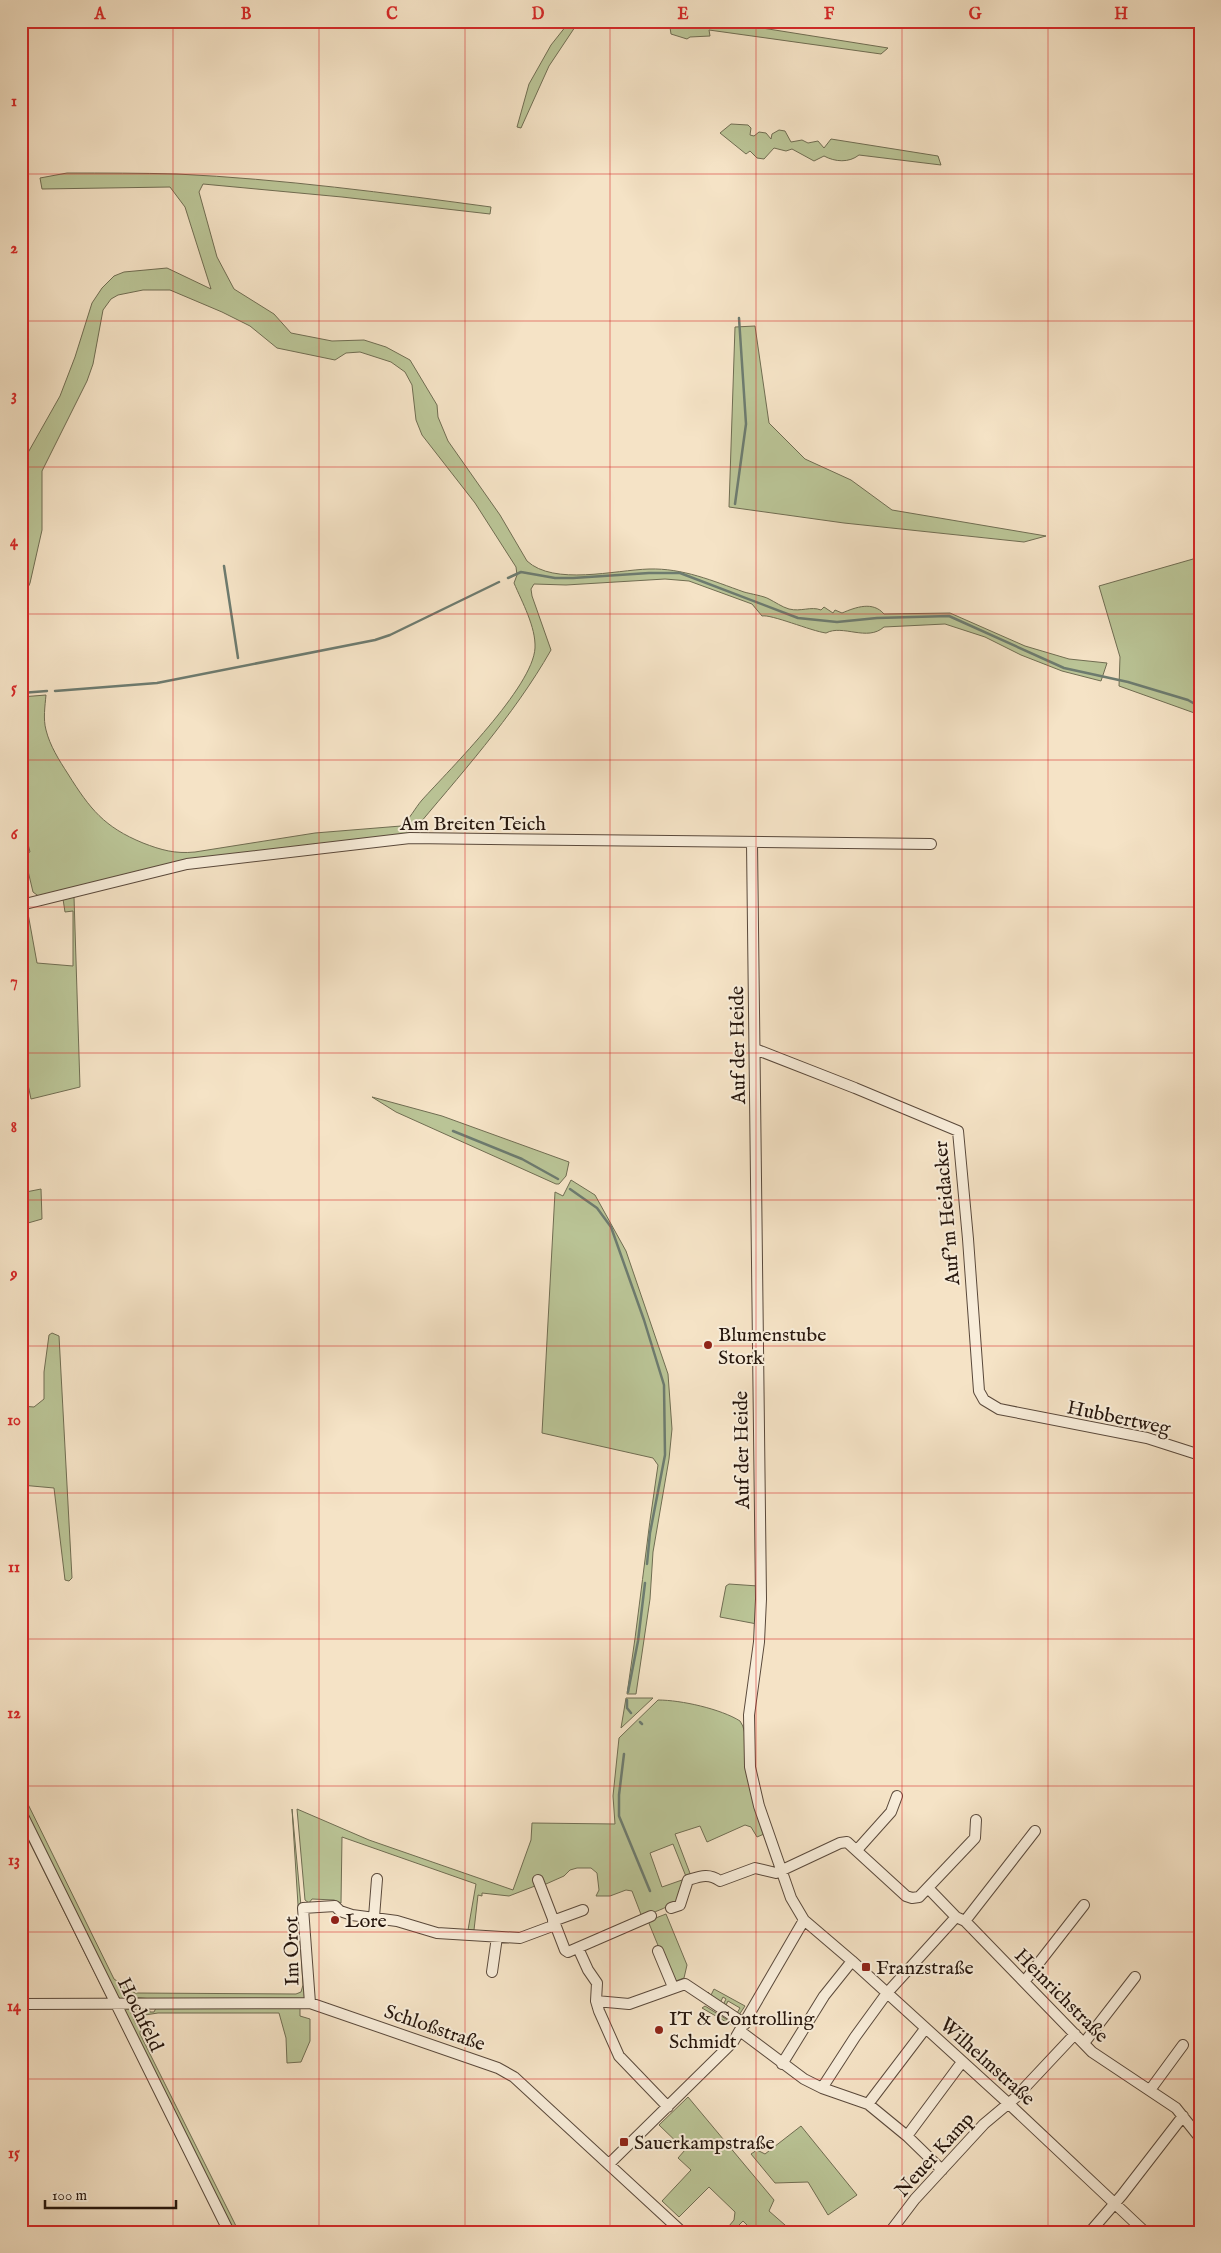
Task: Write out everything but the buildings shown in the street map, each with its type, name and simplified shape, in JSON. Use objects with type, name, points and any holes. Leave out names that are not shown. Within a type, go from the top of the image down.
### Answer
[{"type":"street","name":"Am Breiten Teich","points":[[21,905],[187,864],[410,838],[932,844]]},
{"type":"street","name":"Auf der Heide","points":[[752,843],[761,1599],[759,1642],[749,1715],[748,1745],[750,1767],[759,1806],[790,1898],[804,1920]]},
{"type":"street","name":"Auf'm Heidacker","points":[[755,1049],[958,1131],[979,1391],[984,1400],[993,1406],[1030,1416]]},
{"type":"street","name":"Hubbertweg","points":[[1030,1416],[1147,1438],[1200,1455]]},
{"type":"street","points":[[858,1850],[891,1812],[897,1796]]},
{"type":"street","name":"Hochfeld","points":[[21,1812],[229,2232]]},
{"type":"street","points":[[671,1908],[680,1905],[688,1880],[712,1875],[720,1881],[756,1868],[776,1873],[840,1843],[847,1842],[858,1850],[906,1896],[912,1898],[920,1897],[975,1838],[976,1820]]},
{"type":"street","points":[[822,2088],[855,2037],[887,1993],[960,1919],[1035,1831]]},
{"type":"street","points":[[374,1917],[377,1879]]},
{"type":"street","points":[[538,1880],[565,1950],[568,1952],[651,1916]]},
{"type":"street","name":"Heinrichstraße","points":[[928,1888],[1092,2052],[1176,2108],[1200,2138]]},
{"type":"street","points":[[1024,1982],[1084,1905]]},
{"type":"street","name":"Im Orot","points":[[310,2003],[303,1908],[335,1906],[340,1911],[352,1915],[374,1917],[437,1933],[520,1938],[583,1910]]},
{"type":"street","points":[[609,2164],[725,2052],[742,2027],[804,1920]]},
{"type":"street","name":"Wilhelmstraße","points":[[804,1920],[852,1961],[1008,2103],[1145,2232]]},
{"type":"street","points":[[492,1972],[496,1937]]},
{"type":"street","points":[[578,1948],[588,1970],[597,1983],[596,2001],[599,2011],[619,2056],[668,2106]]},
{"type":"street","points":[[658,1951],[673,1987]]},
{"type":"street","points":[[782,2064],[820,2004],[852,1961]]},
{"type":"street","points":[[1084,2043],[1135,1976]]},
{"type":"street","points":[[596,2001],[629,2004],[685,1984],[742,2027],[782,2064],[822,2088],[868,2104],[907,2136],[942,2170]]},
{"type":"street","name":"Schloßstraße","points":[[21,2004],[310,2003],[502,2070],[514,2077],[682,2232]]},
{"type":"street","points":[[868,2104],[925,2029]]},
{"type":"street","name":"Neuer Kamp","points":[[890,2232],[915,2199],[984,2124],[1015,2098],[1075,2034]]},
{"type":"street","points":[[1150,2090],[1183,2045]]},
{"type":"street","points":[[907,2136],[962,2062]]},
{"type":"street","points":[[1090,2232],[1183,2116]]},
{"type":"green space","points":[[570,21],[579,21],[549,66],[521,128],[517,127],[529,84],[551,45]]},
{"type":"green space","points":[[669,21],[718,21],[888,48],[881,54],[709,30],[710,36],[690,37],[687,39],[671,34]]},
{"type":"green space","points":[[731,124],[748,125],[751,128],[750,135],[754,136],[759,132],[766,133],[771,139],[772,134],[779,130],[785,131],[791,142],[802,140],[808,143],[818,141],[824,148],[831,139],[938,156],[941,165],[859,155],[846,160],[833,160],[824,156],[814,161],[792,149],[786,151],[774,148],[764,159],[757,158],[750,151],[746,154],[720,133]]},
{"type":"green space","points":[[67,173],[177,174],[256,179],[491,207],[490,214],[342,197],[203,184],[199,192],[217,257],[234,289],[274,314],[291,333],[332,341],[364,340],[386,347],[410,360],[437,405],[438,417],[448,441],[500,515],[527,561],[539,569],[553,573],[585,575],[662,569],[698,576],[764,597],[793,610],[821,610],[824,607],[833,613],[835,610],[842,613],[859,607],[870,606],[884,614],[950,613],[1025,646],[1069,659],[1107,663],[1101,681],[1062,671],[1021,655],[985,637],[945,624],[884,627],[870,633],[840,630],[826,633],[762,616],[752,604],[689,581],[665,579],[566,585],[534,584],[531,589],[532,596],[551,650],[503,722],[410,835],[187,862],[41,898],[33,892],[24,854],[30,852],[23,824],[21,824],[21,697],[46,695],[44,712],[46,730],[50,742],[76,786],[99,816],[129,837],[156,848],[168,851],[195,852],[315,833],[401,826],[422,800],[470,749],[506,705],[531,664],[535,648],[531,623],[514,583],[517,575],[516,567],[475,503],[422,435],[416,420],[412,385],[405,372],[391,362],[360,352],[346,353],[335,360],[277,348],[250,326],[170,290],[143,290],[118,295],[111,299],[103,310],[93,364],[87,381],[42,471],[42,530],[30,583],[21,604],[21,537],[28,501],[21,500],[21,465],[60,396],[92,303],[102,288],[114,276],[124,272],[167,268],[211,289],[185,207],[170,187],[42,189],[40,178]]},
{"type":"green space","points":[[755,326],[769,423],[805,459],[851,480],[892,510],[1046,536],[1024,542],[844,523],[729,507],[735,327]]},
{"type":"green space","points":[[1200,557],[1200,715],[1119,686],[1120,657],[1099,586]]},
{"type":"green space","points":[[74,897],[80,1087],[31,1099],[21,1051],[21,909],[27,908],[37,963],[73,966],[73,911],[65,912],[63,899]]},
{"type":"green space","points":[[372,1097],[442,1116],[569,1162],[566,1176],[559,1184],[556,1184],[396,1112]]},
{"type":"green space","points":[[571,1180],[595,1195],[626,1251],[668,1374],[672,1429],[669,1459],[653,1552],[650,1599],[636,1694],[627,1694],[658,1465],[653,1458],[542,1433],[555,1192],[563,1196]]},
{"type":"green space","points":[[41,1189],[42,1219],[21,1225],[21,1193]]},
{"type":"green space","points":[[52,1333],[59,1336],[72,1578],[69,1581],[65,1580],[54,1488],[21,1485],[21,1406],[34,1407],[44,1399],[44,1372],[49,1335]]},
{"type":"green space","points":[[729,1584],[758,1586],[757,1624],[720,1617],[726,1586]]},
{"type":"green space","points":[[626,1698],[653,1698],[621,1728]]},
{"type":"green space","points":[[658,1700],[700,1706],[740,1721],[745,1738],[746,1770],[751,1795],[764,1834],[757,1837],[751,1827],[745,1825],[707,1842],[700,1826],[675,1834],[691,1876],[687,1879],[673,1844],[650,1853],[662,1887],[682,1880],[682,1895],[671,1905],[642,1917],[632,1891],[626,1890],[610,1896],[596,1896],[599,1890],[597,1873],[591,1868],[577,1868],[537,1888],[535,1886],[509,1896],[482,1893],[482,1896],[478,1895],[474,1930],[468,1930],[476,1884],[342,1837],[341,1903],[334,1900],[312,1899],[309,1903],[305,1900],[297,1809],[369,1840],[513,1890],[531,1840],[532,1823],[615,1824],[613,1796],[619,1738]]},
{"type":"green space","points":[[21,1790],[114,1979],[135,1993],[296,1994],[301,1992],[303,1985],[292,1809],[307,1996],[304,1999],[152,1999],[131,1997],[129,1994],[122,1992],[136,2024],[140,2011],[149,2008],[150,2012],[154,2012],[156,2008],[300,2006],[300,2016],[310,2019],[310,2041],[301,2062],[287,2063],[286,2038],[279,2013],[158,2013],[145,2015],[142,2020],[140,2034],[239,2232],[224,2232],[21,1825]]},
{"type":"green space","points":[[666,1914],[687,1965],[684,1978],[673,1982],[648,1921]]},
{"type":"green space","points":[[714,1989],[745,2006],[739,2015],[737,2013],[740,2008],[728,2001],[725,2007],[723,2005],[726,1999],[723,1997],[720,2003],[706,1995],[708,1992],[711,1995]]},
{"type":"green space","points":[[705,2006],[734,2024],[733,2026],[702,2008]]},
{"type":"green space","points":[[688,2097],[774,2200],[769,2211],[793,2232],[767,2232],[764,2229],[761,2232],[754,2232],[743,2221],[732,2232],[724,2232],[734,2220],[735,2212],[709,2187],[679,2217],[662,2201],[691,2170],[678,2158],[685,2150],[659,2125]]},
{"type":"green space","points":[[801,2126],[857,2195],[828,2215],[808,2182],[775,2183],[751,2154],[757,2150],[765,2154]]},
{"type":"waterway","points":[[735,504],[746,424],[739,318]]},
{"type":"waterway","points":[[224,566],[238,658]]},
{"type":"waterway","points":[[508,578],[521,572],[555,578],[680,573],[798,618],[837,622],[877,618],[949,616],[1064,668],[1128,682],[1188,700],[1200,707]]},
{"type":"waterway","points":[[55,691],[157,683],[375,640],[390,635],[499,582]]},
{"type":"waterway","points":[[21,693],[47,691]]},
{"type":"waterway","points":[[453,1131],[522,1159],[558,1179]]},
{"type":"waterway","points":[[570,1189],[597,1208],[611,1227],[644,1320],[664,1385],[665,1455],[650,1533],[647,1564]]},
{"type":"waterway","points":[[628,1692],[638,1641],[645,1583]]},
{"type":"waterway","points":[[627,1700],[627,1708],[631,1713]]},
{"type":"waterway","points":[[624,1754],[619,1795],[619,1816],[650,1891]]},
{"type":"place","name":"Blumenstube Stork","points":[[708,1345]]},
{"type":"place","name":"Lore","points":[[335,1920]]},
{"type":"place","name":"Franzstraße","points":[[866,1967]]},
{"type":"place","name":"IT & Controlling Schmidt","points":[[659,2030]]},
{"type":"place","name":"Sauerkampstraße","points":[[624,2142]]}]
